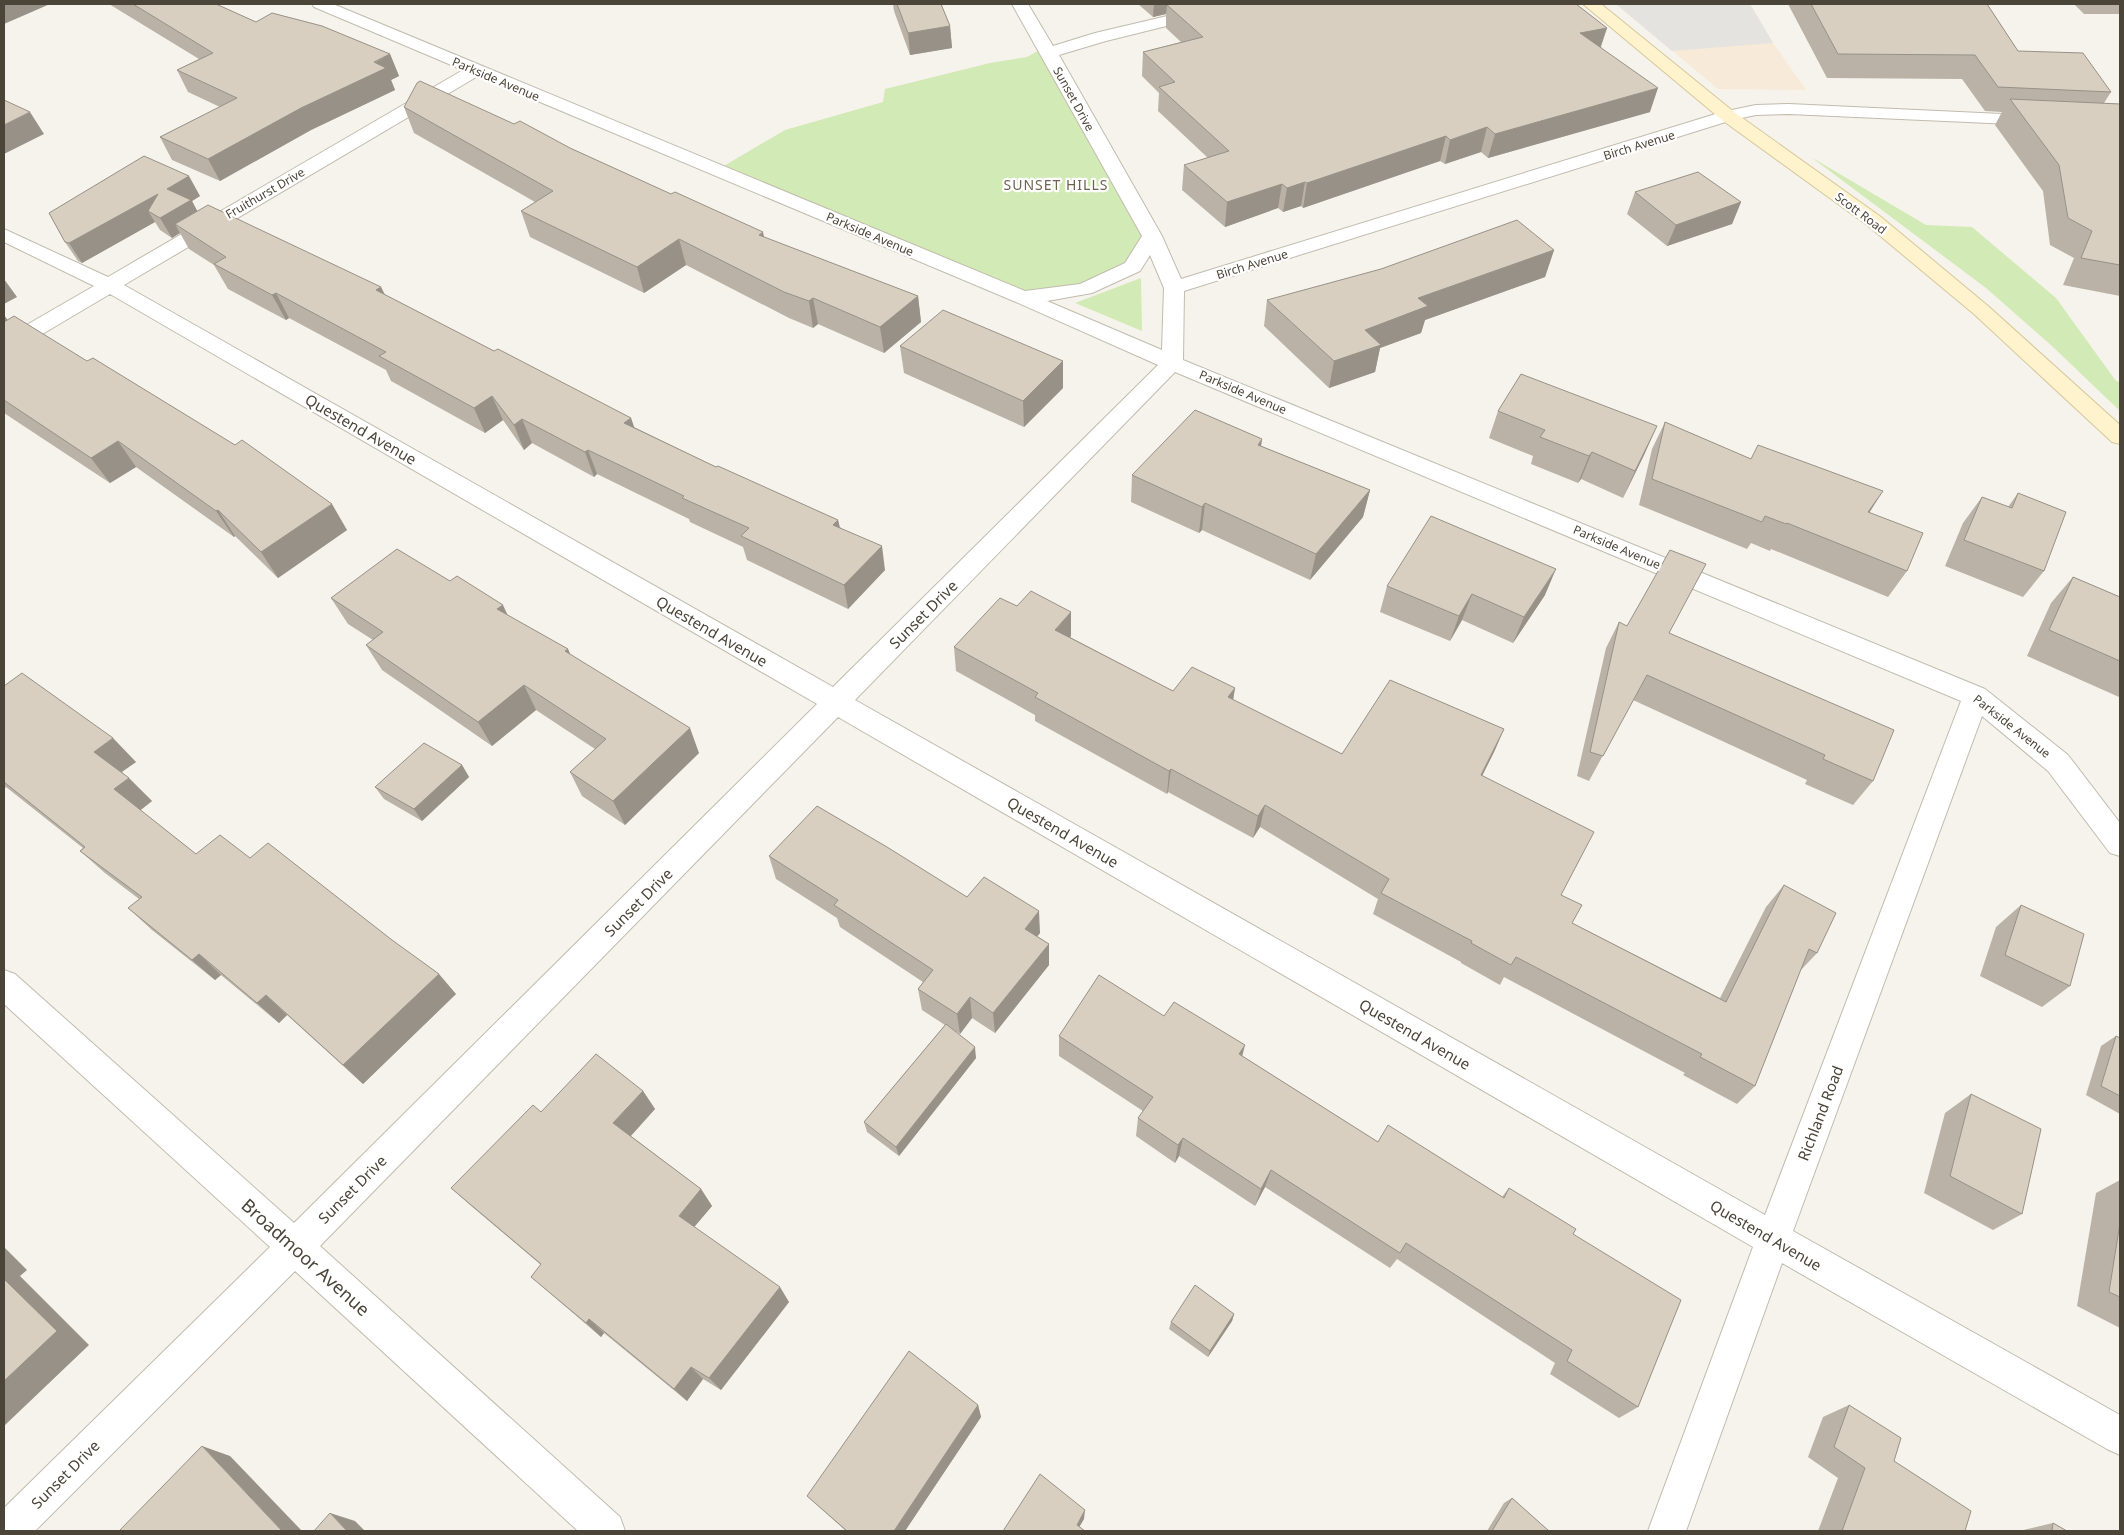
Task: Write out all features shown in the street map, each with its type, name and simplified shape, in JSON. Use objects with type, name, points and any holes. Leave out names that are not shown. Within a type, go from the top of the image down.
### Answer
[{"type":"street","name":"Parkside Avenue","points":[[320,4],[1023,298],[1172,363],[1976,696],[2058,763],[2120,844]]},
{"type":"street","points":[[1020,4],[1049,53]]},
{"type":"street","name":"Sunset Drive","points":[[8,1531],[295,1246],[1172,363],[1174,288],[1152,236],[1049,53],[1101,37],[1237,4]]},
{"type":"street","name":"Scott Road","points":[[1591,4],[1728,116],[1874,221],[1981,310],[2120,437]]},
{"type":"street","name":"Fruithurst Drive","points":[[4,347],[476,70]]},
{"type":"street","name":"Birch Avenue","points":[[1174,288],[1728,116],[1756,110],[1789,109],[2052,121]]},
{"type":"street","name":"Questend Avenue","points":[[4,235],[109,285],[1772,1239],[2120,1436]]},
{"type":"street","points":[[1023,298],[1085,290],[1133,267],[1152,236]]},
{"type":"street","name":"Richland Road","points":[[1667,1531],[1772,1239],[1976,696]]},
{"type":"street","name":"Broadmoor Avenue","points":[[4,984],[295,1246],[606,1531]]},
{"type":"shaded area","points":[[1616,4],[1750,4],[1773,43],[1806,90],[1718,89]]},
{"type":"shaded area","points":[[1616,4],[1750,4],[1773,43],[1672,51]]},
{"type":"green space","points":[[1045,47],[1152,236],[1133,267],[1085,289],[1023,298],[717,170],[785,130],[883,102],[885,89],[990,63],[1027,57]]},
{"type":"green space","points":[[1811,157],[1926,225],[1972,227],[2056,298],[2116,381],[2120,382],[2120,411],[2052,346],[1986,288]]},
{"type":"green space","points":[[1141,278],[1142,331],[1075,303]]},
{"type":"building","points":[[133,4],[216,4],[256,22],[272,13],[322,26],[390,54],[374,62],[386,68],[301,108],[208,159],[160,137],[237,98],[177,70],[213,53]]},
{"type":"building","points":[[897,4],[941,4],[950,26],[908,33]]},
{"type":"building","points":[[1576,4],[1607,28],[1580,33],[1658,88],[1495,134],[1487,127],[1450,140],[1446,136],[1307,183],[1287,188],[1282,184],[1227,202],[1184,165],[1229,151],[1159,87],[1175,82],[1143,52],[1203,37],[1167,5]]},
{"type":"building","points":[[1811,4],[1987,4],[2018,51],[2083,53],[2111,92],[1998,87],[1975,55],[1838,54]]},
{"type":"building","points":[[420,81],[514,124],[520,121],[570,148],[671,194],[675,192],[763,232],[759,235],[918,296],[880,327],[813,298],[809,301],[784,292],[679,239],[637,267],[521,211],[553,191],[404,107],[417,83]]},
{"type":"building","points":[[2010,99],[2120,104],[2120,265],[2081,258],[2092,231],[2068,218],[2059,165]]},
{"type":"building","points":[[4,100],[30,112],[4,125]]},
{"type":"building","points":[[144,156],[189,176],[167,189],[191,200],[160,218],[148,211],[158,194],[69,243],[65,242],[49,213]]},
{"type":"building","points":[[1698,172],[1741,202],[1676,225],[1635,192]]},
{"type":"building","points":[[208,205],[381,287],[376,290],[494,351],[498,349],[631,418],[624,423],[716,467],[718,466],[838,520],[833,525],[882,546],[844,585],[741,536],[749,528],[682,498],[684,496],[588,450],[585,452],[522,419],[514,425],[492,396],[474,408],[379,356],[386,352],[276,293],[272,295],[214,264],[226,257],[175,224]]},
{"type":"building","points":[[1517,220],[1554,250],[1418,298],[1428,306],[1365,330],[1381,345],[1334,361],[1267,300],[1381,269]]},
{"type":"building","points":[[943,310],[1063,361],[1023,401],[900,346]]},
{"type":"building","points":[[14,316],[87,361],[93,358],[235,445],[242,440],[332,504],[261,552],[218,510],[216,511],[118,441],[91,458],[4,400],[4,322]]},
{"type":"building","points":[[1521,374],[1657,426],[1635,471],[1592,452],[1589,456],[1540,437],[1545,430],[1498,411]]},
{"type":"building","points":[[1195,410],[1262,439],[1258,445],[1370,490],[1316,554],[1205,503],[1202,507],[1132,475]]},
{"type":"building","points":[[1665,422],[1751,459],[1758,445],[1883,491],[1868,512],[1923,533],[1907,571],[1787,523],[1765,516],[1762,522],[1652,479]]},
{"type":"building","points":[[2018,493],[2066,512],[2044,571],[1964,540],[1982,497],[2012,508]]},
{"type":"building","points":[[1431,516],[1556,569],[1524,617],[1472,594],[1459,616],[1387,586]]},
{"type":"building","points":[[397,549],[450,581],[457,576],[503,605],[497,609],[568,649],[565,651],[690,728],[613,801],[570,772],[606,739],[524,685],[478,722],[366,645],[383,632],[331,598]]},
{"type":"building","points":[[1670,550],[1706,564],[1669,633],[1894,730],[1873,781],[1823,759],[1825,755],[1647,675],[1603,756],[1590,752],[1619,622],[1627,626]]},
{"type":"building","points":[[2073,577],[2120,597],[2120,661],[2049,630]]},
{"type":"building","points":[[1031,591],[1071,612],[1055,630],[1173,691],[1192,667],[1235,688],[1228,697],[1342,754],[1390,680],[1504,729],[1481,775],[1594,832],[1561,895],[1582,905],[1572,923],[1726,1002],[1784,885],[1836,913],[1817,953],[1809,949],[1755,1086],[1700,1057],[1702,1054],[1516,957],[1511,965],[1471,943],[1472,941],[1381,893],[1389,879],[1265,805],[1258,816],[1171,769],[1169,771],[1035,697],[1038,693],[954,647],[1000,598],[1017,606]]},
{"type":"building","points":[[22,673],[113,738],[94,752],[129,778],[114,789],[196,854],[220,835],[250,858],[268,843],[392,940],[439,974],[343,1065],[266,995],[257,1003],[199,954],[192,960],[128,908],[142,897],[80,851],[85,847],[4,782],[4,686]]},
{"type":"building","points":[[424,743],[462,765],[414,809],[375,787]]},
{"type":"building","points":[[817,806],[967,897],[984,877],[1039,911],[1025,929],[1049,944],[993,1013],[970,997],[957,1014],[918,989],[933,970],[834,905],[838,900],[769,856]]},
{"type":"building","points":[[2021,905],[2084,934],[2070,986],[2005,955]]},
{"type":"building","points":[[1099,975],[1164,1016],[1174,1002],[1245,1045],[1239,1054],[1378,1142],[1388,1125],[1504,1198],[1509,1188],[1576,1229],[1573,1234],[1681,1300],[1638,1407],[1567,1361],[1572,1350],[1406,1243],[1400,1253],[1271,1170],[1261,1189],[1183,1138],[1178,1145],[1138,1118],[1153,1097],[1059,1036]]},
{"type":"building","points":[[946,1024],[975,1047],[896,1147],[864,1122]]},
{"type":"building","points":[[2116,1036],[2120,1038],[2120,1096],[2101,1086]]},
{"type":"building","points":[[596,1054],[643,1091],[613,1123],[701,1189],[679,1216],[780,1287],[709,1378],[691,1367],[674,1389],[589,1319],[586,1323],[531,1277],[541,1264],[451,1188],[533,1105],[541,1112]]},
{"type":"building","points":[[1971,1094],[2041,1129],[2022,1214],[1950,1176]]},
{"type":"building","points":[[2120,1223],[2120,1297],[2109,1292]]},
{"type":"building","points":[[4,1279],[57,1331],[4,1381]]},
{"type":"building","points":[[1195,1285],[1234,1314],[1210,1351],[1171,1322]]},
{"type":"building","points":[[909,1351],[978,1405],[894,1531],[847,1531],[807,1496]]},
{"type":"building","points":[[1849,1405],[1901,1438],[1894,1461],[1971,1511],[1965,1531],[1842,1531],[1865,1468],[1834,1447]]},
{"type":"building","points":[[202,1446],[282,1531],[119,1531]]},
{"type":"building","points":[[1040,1474],[1085,1510],[1077,1525],[1085,1531],[1003,1531]]},
{"type":"building","points":[[1512,1498],[1549,1531],[1492,1531]]},
{"type":"building","points":[[330,1513],[347,1531],[314,1531]]},
{"type":"building","points":[[2053,1523],[2067,1531],[2052,1531]]},
{"type":"district","name":"SUNSET HILLS","points":[[1056,184]]}]
